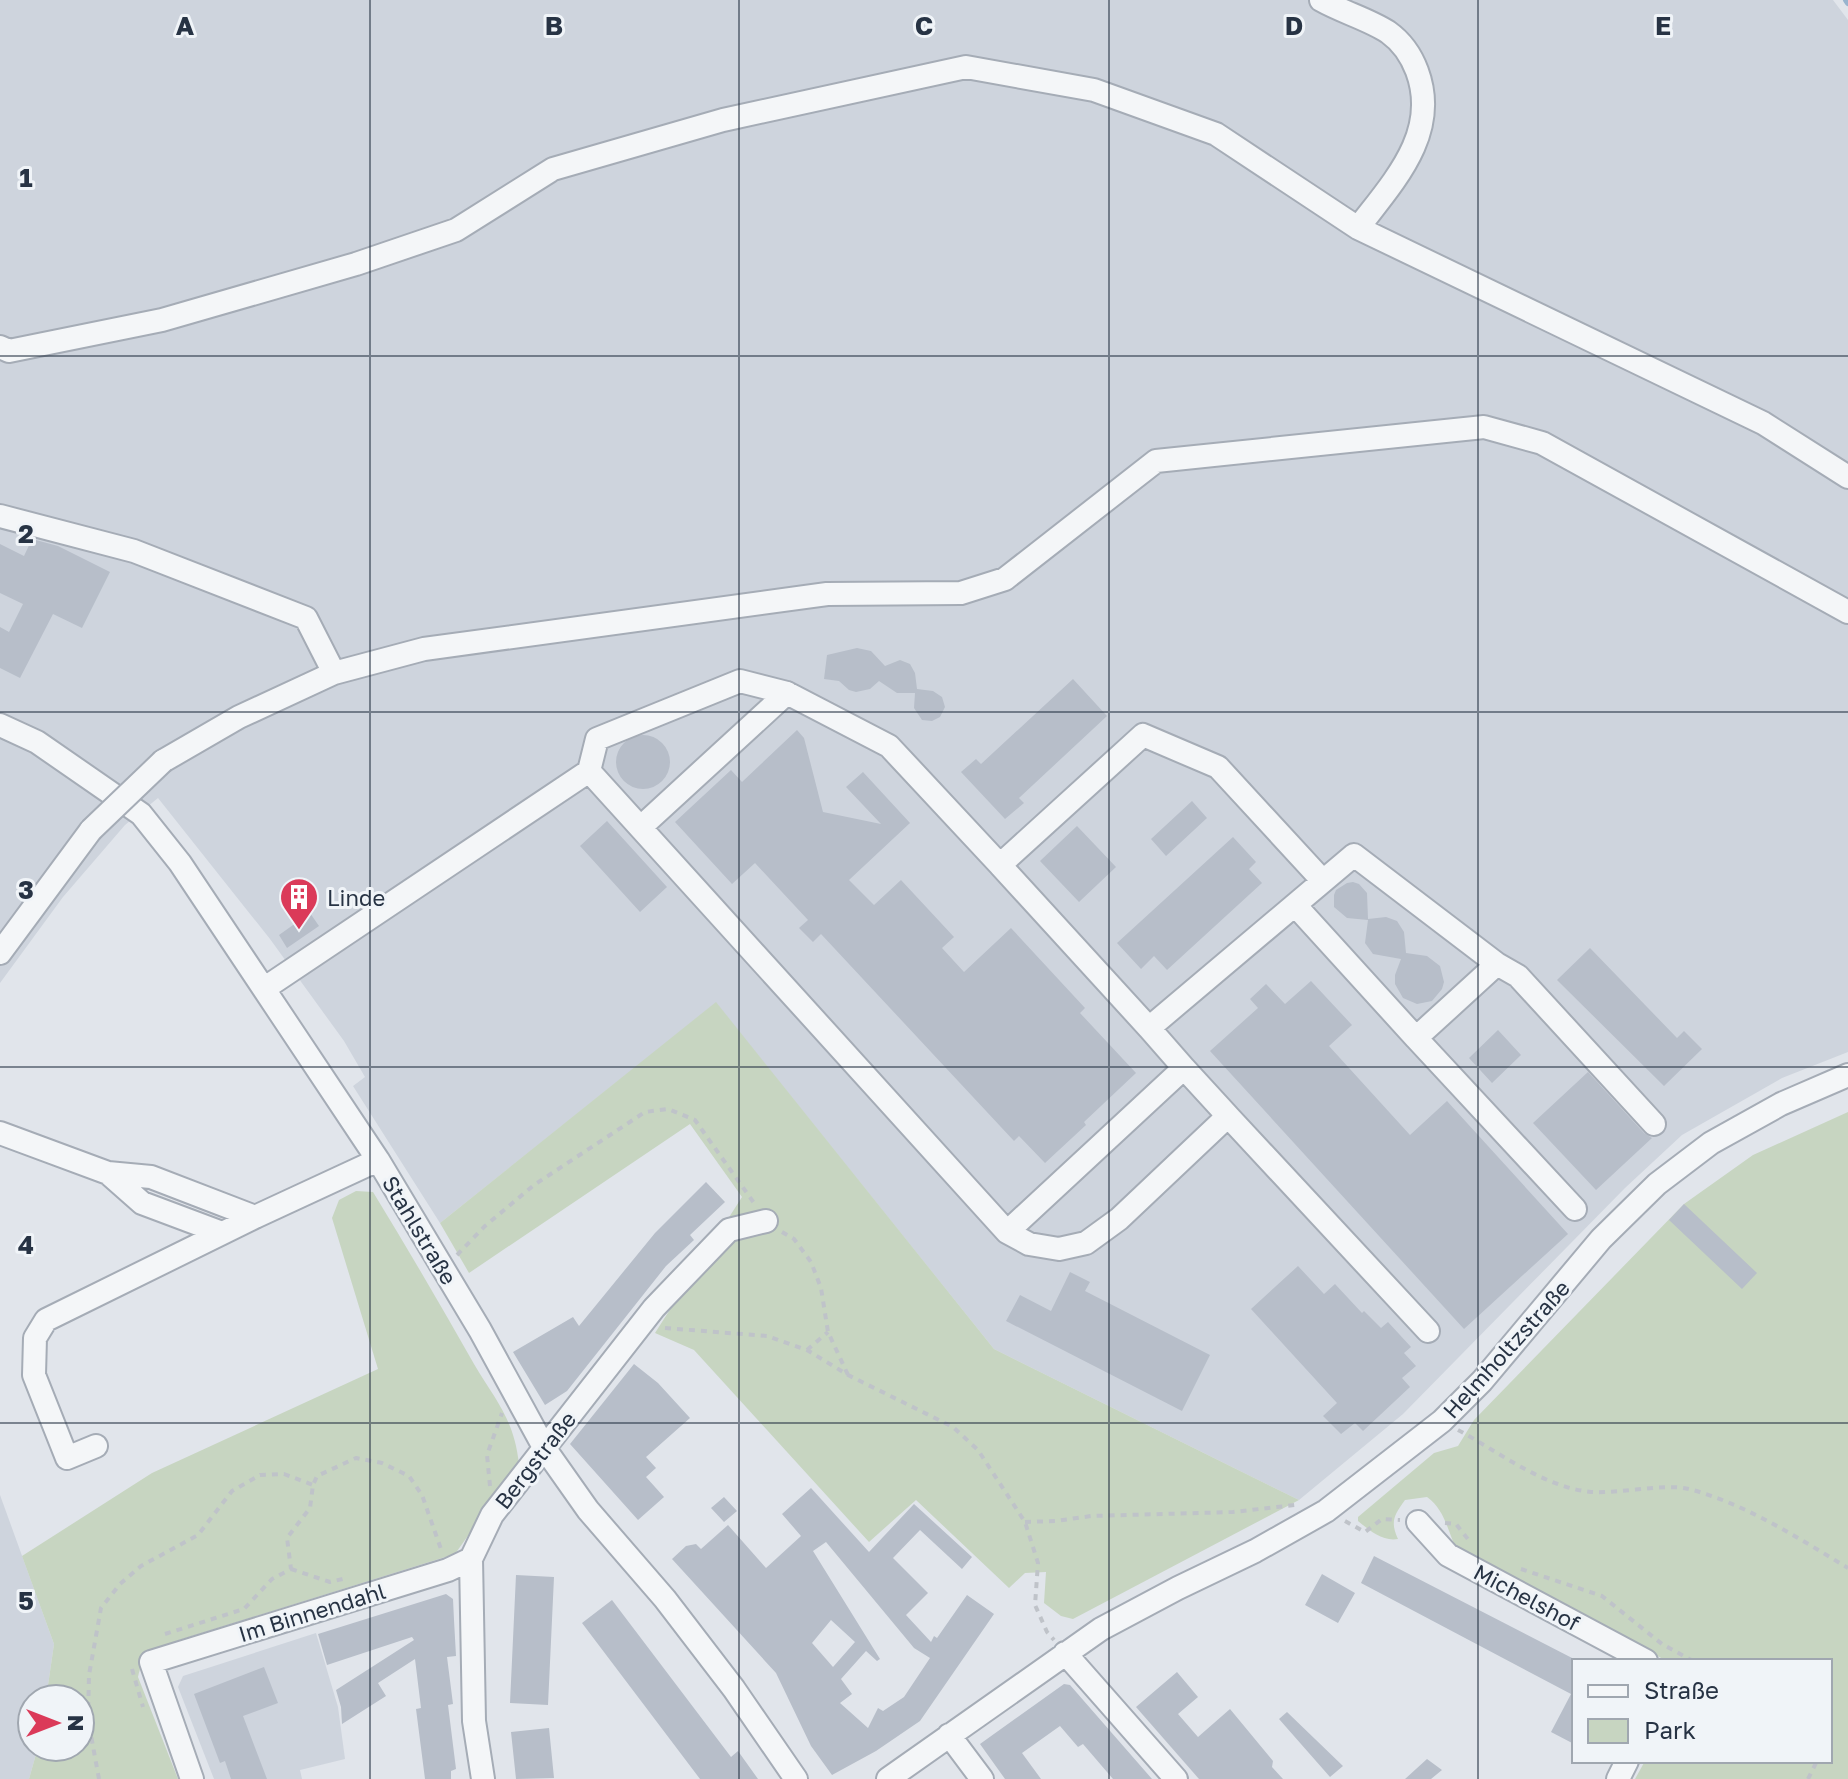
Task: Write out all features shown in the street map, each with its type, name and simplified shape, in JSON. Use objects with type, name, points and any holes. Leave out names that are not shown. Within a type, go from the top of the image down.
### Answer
[{"type":"street","points":[[1321,0],[1388,32],[1411,54],[1423,88],[1424,122],[1401,173],[1358,228]]},
{"type":"street","points":[[0,347],[9,351],[162,320],[356,264],[456,230],[553,169],[723,120],[966,67],[1094,90],[1216,134],[1358,228],[1763,423],[1848,477]]},
{"type":"street","points":[[0,953],[91,830],[163,761],[239,717],[334,673],[424,649],[812,596],[961,593],[1005,579],[1156,461],[1484,427],[1542,443],[1848,612]]},
{"type":"street","points":[[0,516],[134,551],[306,618],[334,673]]},
{"type":"street","points":[[265,988],[589,771],[597,739],[740,681],[787,693],[889,746],[1428,1331]]},
{"type":"street","points":[[641,827],[787,693]]},
{"type":"street","name":"Stahlstraße","points":[[0,725],[37,742],[141,814],[180,863],[378,1160],[545,1449],[588,1510],[665,1599],[734,1689],[796,1779]]},
{"type":"street","points":[[1000,865],[1143,735],[1218,767],[1323,881]]},
{"type":"street","points":[[589,771],[1007,1232],[1029,1244],[1059,1249],[1086,1243],[1119,1219],[1228,1116]]},
{"type":"street","points":[[1149,1028],[1354,855],[1497,964],[1518,976],[1654,1124]]},
{"type":"street","points":[[1295,905],[1575,1209]]},
{"type":"street","points":[[1416,1038],[1497,964]]},
{"type":"street","points":[[1007,1232],[1184,1068]]},
{"type":"street","name":"Helmholtzstraße","points":[[888,1779],[1101,1629],[1255,1551],[1326,1511],[1442,1421],[1482,1381],[1601,1239],[1657,1184],[1711,1143],[1781,1104],[1848,1075]]},
{"type":"street","points":[[0,1133],[108,1173],[151,1177],[255,1217]]},
{"type":"street","points":[[96,1446],[67,1458],[34,1375],[35,1338],[46,1320],[378,1160]]},
{"type":"street","points":[[108,1173],[142,1203],[222,1233]]},
{"type":"street","name":"Bergstraße","points":[[483,1779],[474,1721],[471,1559],[492,1515],[654,1308],[729,1230],[766,1221]]},
{"type":"street","name":"Michelshof","points":[[1418,1522],[1448,1555],[1642,1659]]},
{"type":"street","name":"Im Binnendahl","points":[[192,1779],[151,1662],[445,1561],[471,1559]]},
{"type":"street","points":[[1065,1653],[1176,1779]]},
{"type":"street","points":[[949,1735],[982,1779]]},
{"type":"path","points":[[440,1263],[456,1256],[485,1226],[534,1185],[578,1155],[645,1112],[668,1109],[695,1120],[766,1221],[794,1239],[811,1262],[821,1288],[828,1332],[848,1375]]},
{"type":"path","points":[[654,1308],[653,1327],[767,1336],[807,1350],[848,1375],[953,1427],[978,1450],[1025,1522],[1038,1563],[1035,1605],[1047,1632],[1065,1653]]},
{"type":"path","points":[[807,1350],[828,1332]]},
{"type":"path","points":[[492,1515],[487,1455],[511,1388]]},
{"type":"path","points":[[1442,1421],[1530,1471],[1565,1485],[1590,1492],[1685,1488],[1712,1497],[1762,1518],[1848,1568]]},
{"type":"path","points":[[99,1779],[88,1719],[94,1643],[101,1608],[120,1584],[141,1566],[198,1535],[232,1491],[260,1475],[284,1474],[313,1485],[317,1476],[356,1458],[382,1463],[409,1476],[422,1495],[445,1561]]},
{"type":"path","points":[[1025,1522],[1091,1516],[1233,1512],[1294,1505],[1326,1511],[1365,1532],[1382,1519],[1456,1524],[1474,1547]]},
{"type":"path","points":[[429,1557],[445,1561]]},
{"type":"path","points":[[1515,1567],[1602,1596],[1662,1644],[1689,1659]]},
{"type":"path","points":[[291,1569],[330,1582],[358,1575]]},
{"type":"shaded area","points":[[0,0],[1833,0],[1848,20],[1848,1052],[1782,1078],[1682,1135],[1625,1188],[1403,1414],[1299,1500],[994,1349],[716,1003],[440,1223],[353,1086],[365,1077],[344,1041],[270,939],[158,798],[125,825],[63,897],[0,983]]},
{"type":"shaded area","points":[[0,1495],[54,1644],[48,1683],[16,1683],[16,1763],[34,1763],[29,1779],[0,1779]]},
{"type":"shaded area","points":[[316,1633],[338,1707],[345,1759],[300,1770],[302,1779],[214,1779],[178,1687],[183,1676]]},
{"type":"green space","points":[[716,1002],[994,1349],[1299,1500],[1073,1619],[1061,1616],[1044,1603],[1046,1572],[1025,1573],[1009,1588],[916,1500],[869,1542],[694,1350],[655,1333],[742,1197],[690,1124],[469,1273],[440,1223]]},
{"type":"green space","points":[[1848,1112],[1848,1779],[1635,1779],[1644,1763],[1832,1763],[1832,1659],[1663,1659],[1458,1552],[1442,1515],[1427,1497],[1405,1500],[1401,1505],[1394,1523],[1398,1539],[1387,1539],[1376,1534],[1358,1521],[1358,1517],[1434,1453],[1458,1446],[1474,1420],[1684,1204],[1753,1155]]},
{"type":"green space","points":[[356,1191],[373,1192],[503,1411],[517,1448],[519,1464],[455,1554],[179,1640],[147,1657],[138,1677],[178,1779],[29,1779],[34,1763],[96,1763],[96,1683],[48,1683],[54,1644],[22,1556],[152,1473],[378,1369],[332,1218],[339,1200]]},
{"type":"building","points":[[32,539],[58,546],[110,572],[82,628],[53,614],[20,678],[0,668],[0,627],[9,632],[23,604],[0,593],[0,544],[24,556]]},
{"type":"building","points":[[857,648],[871,651],[885,666],[900,660],[910,664],[917,689],[933,691],[942,697],[945,707],[940,717],[932,721],[922,720],[914,708],[915,693],[897,693],[879,681],[870,689],[856,692],[839,681],[824,679],[827,655]]},
{"type":"building","points":[[1073,679],[1107,716],[1019,798],[1024,803],[1005,819],[961,772],[976,759],[981,764]]},
{"type":"building","points":[[797,730],[804,738],[823,812],[881,824],[846,787],[863,772],[910,823],[849,880],[874,905],[901,880],[954,937],[942,948],[964,972],[1011,928],[1085,1008],[1080,1013],[1136,1073],[1045,1163],[1019,1136],[1014,1141],[821,934],[813,942],[799,928],[808,920],[755,863],[732,884],[675,822],[731,770],[742,782]]},
{"type":"building","points":[[643,735],[662,743],[670,762],[662,781],[643,789],[624,781],[616,762],[624,743]]},
{"type":"building","points":[[1192,801],[1207,818],[1166,856],[1151,839]]},
{"type":"building","points":[[607,821],[667,887],[640,912],[580,846]]},
{"type":"building","points":[[1077,826],[1116,867],[1079,902],[1040,861]]},
{"type":"building","points":[[1233,837],[1256,862],[1249,869],[1262,883],[1167,970],[1154,956],[1141,969],[1117,943]]},
{"type":"building","points":[[1353,882],[1367,893],[1368,919],[1386,917],[1397,921],[1404,932],[1406,953],[1427,956],[1440,966],[1444,982],[1432,1001],[1417,1004],[1403,998],[1395,984],[1401,959],[1373,954],[1365,943],[1368,920],[1347,918],[1334,907],[1336,890]]},
{"type":"building","name":"Linde","points":[[310,913],[319,926],[287,948],[279,935]]},
{"type":"building","points":[[1590,948],[1677,1038],[1684,1031],[1702,1049],[1664,1086],[1557,980]]},
{"type":"building","points":[[1311,981],[1352,1025],[1329,1046],[1410,1135],[1447,1101],[1568,1234],[1464,1329],[1210,1051],[1258,1008],[1250,999],[1266,984],[1285,1004]]},
{"type":"building","points":[[1498,1030],[1521,1055],[1492,1083],[1469,1058]]},
{"type":"building","points":[[1588,1072],[1652,1138],[1596,1190],[1533,1123]]},
{"type":"building","points":[[706,1182],[725,1202],[690,1235],[694,1240],[666,1266],[567,1391],[545,1405],[513,1352],[573,1317],[579,1326],[655,1233]]},
{"type":"building","points":[[1684,1204],[1757,1273],[1742,1289],[1669,1220]]},
{"type":"building","points":[[1298,1266],[1324,1294],[1335,1284],[1362,1313],[1364,1311],[1381,1328],[1388,1322],[1411,1347],[1404,1353],[1416,1366],[1402,1378],[1410,1387],[1363,1431],[1355,1423],[1341,1434],[1323,1416],[1337,1403],[1251,1309]]},
{"type":"building","points":[[1070,1272],[1090,1282],[1085,1291],[1210,1355],[1182,1411],[1006,1321],[1020,1295],[1051,1311]]},
{"type":"building","points":[[634,1364],[658,1383],[690,1418],[646,1457],[656,1468],[646,1477],[664,1497],[638,1520],[570,1444]]},
{"type":"building","points":[[811,1488],[869,1552],[914,1504],[972,1557],[962,1569],[920,1530],[893,1558],[928,1593],[906,1615],[931,1642],[967,1595],[994,1614],[920,1721],[876,1751],[832,1775],[811,1746],[776,1673],[672,1559],[686,1546],[696,1544],[701,1549],[728,1525],[766,1568],[801,1536],[782,1514]],"holes":[[[826,1542],[914,1648],[930,1658],[904,1697],[883,1711],[878,1708],[868,1728],[840,1703],[852,1694],[841,1679],[866,1651],[877,1661],[880,1659],[813,1551]],[[831,1620],[855,1642],[833,1667],[812,1643]]]},
{"type":"building","points":[[724,1497],[737,1511],[724,1522],[711,1508]]},
{"type":"building","points":[[1374,1556],[1574,1659],[1572,1743],[1551,1732],[1571,1694],[1361,1583]]},
{"type":"building","points":[[1322,1574],[1355,1593],[1338,1623],[1305,1605]]},
{"type":"building","points":[[516,1575],[554,1577],[548,1705],[510,1703]]},
{"type":"building","points":[[446,1594],[453,1599],[456,1656],[447,1657],[453,1704],[448,1705],[456,1769],[451,1771],[451,1779],[425,1779],[416,1709],[421,1708],[415,1659],[378,1683],[386,1696],[342,1724],[336,1690],[414,1640],[412,1637],[327,1665],[318,1634]]},
{"type":"building","points":[[612,1600],[731,1757],[738,1751],[758,1779],[700,1779],[582,1623]]},
{"type":"building","points":[[264,1667],[278,1703],[243,1716],[267,1779],[231,1779],[225,1761],[220,1763],[194,1694]]},
{"type":"building","points":[[1177,1672],[1198,1697],[1178,1714],[1198,1737],[1230,1709],[1273,1761],[1272,1767],[1283,1779],[1199,1779],[1136,1707]]},
{"type":"building","points":[[1064,1684],[1070,1685],[1152,1779],[1113,1779],[1083,1744],[1078,1747],[1060,1726],[1022,1753],[1041,1779],[1005,1779],[980,1744]]},
{"type":"building","points":[[1287,1712],[1343,1766],[1330,1777],[1279,1719]]},
{"type":"building","points":[[549,1728],[554,1778],[516,1779],[511,1732]]},
{"type":"building","points":[[1427,1759],[1442,1770],[1431,1779],[1405,1779]]},
{"type":"place","name":"Linde","points":[[299,931]]}]
